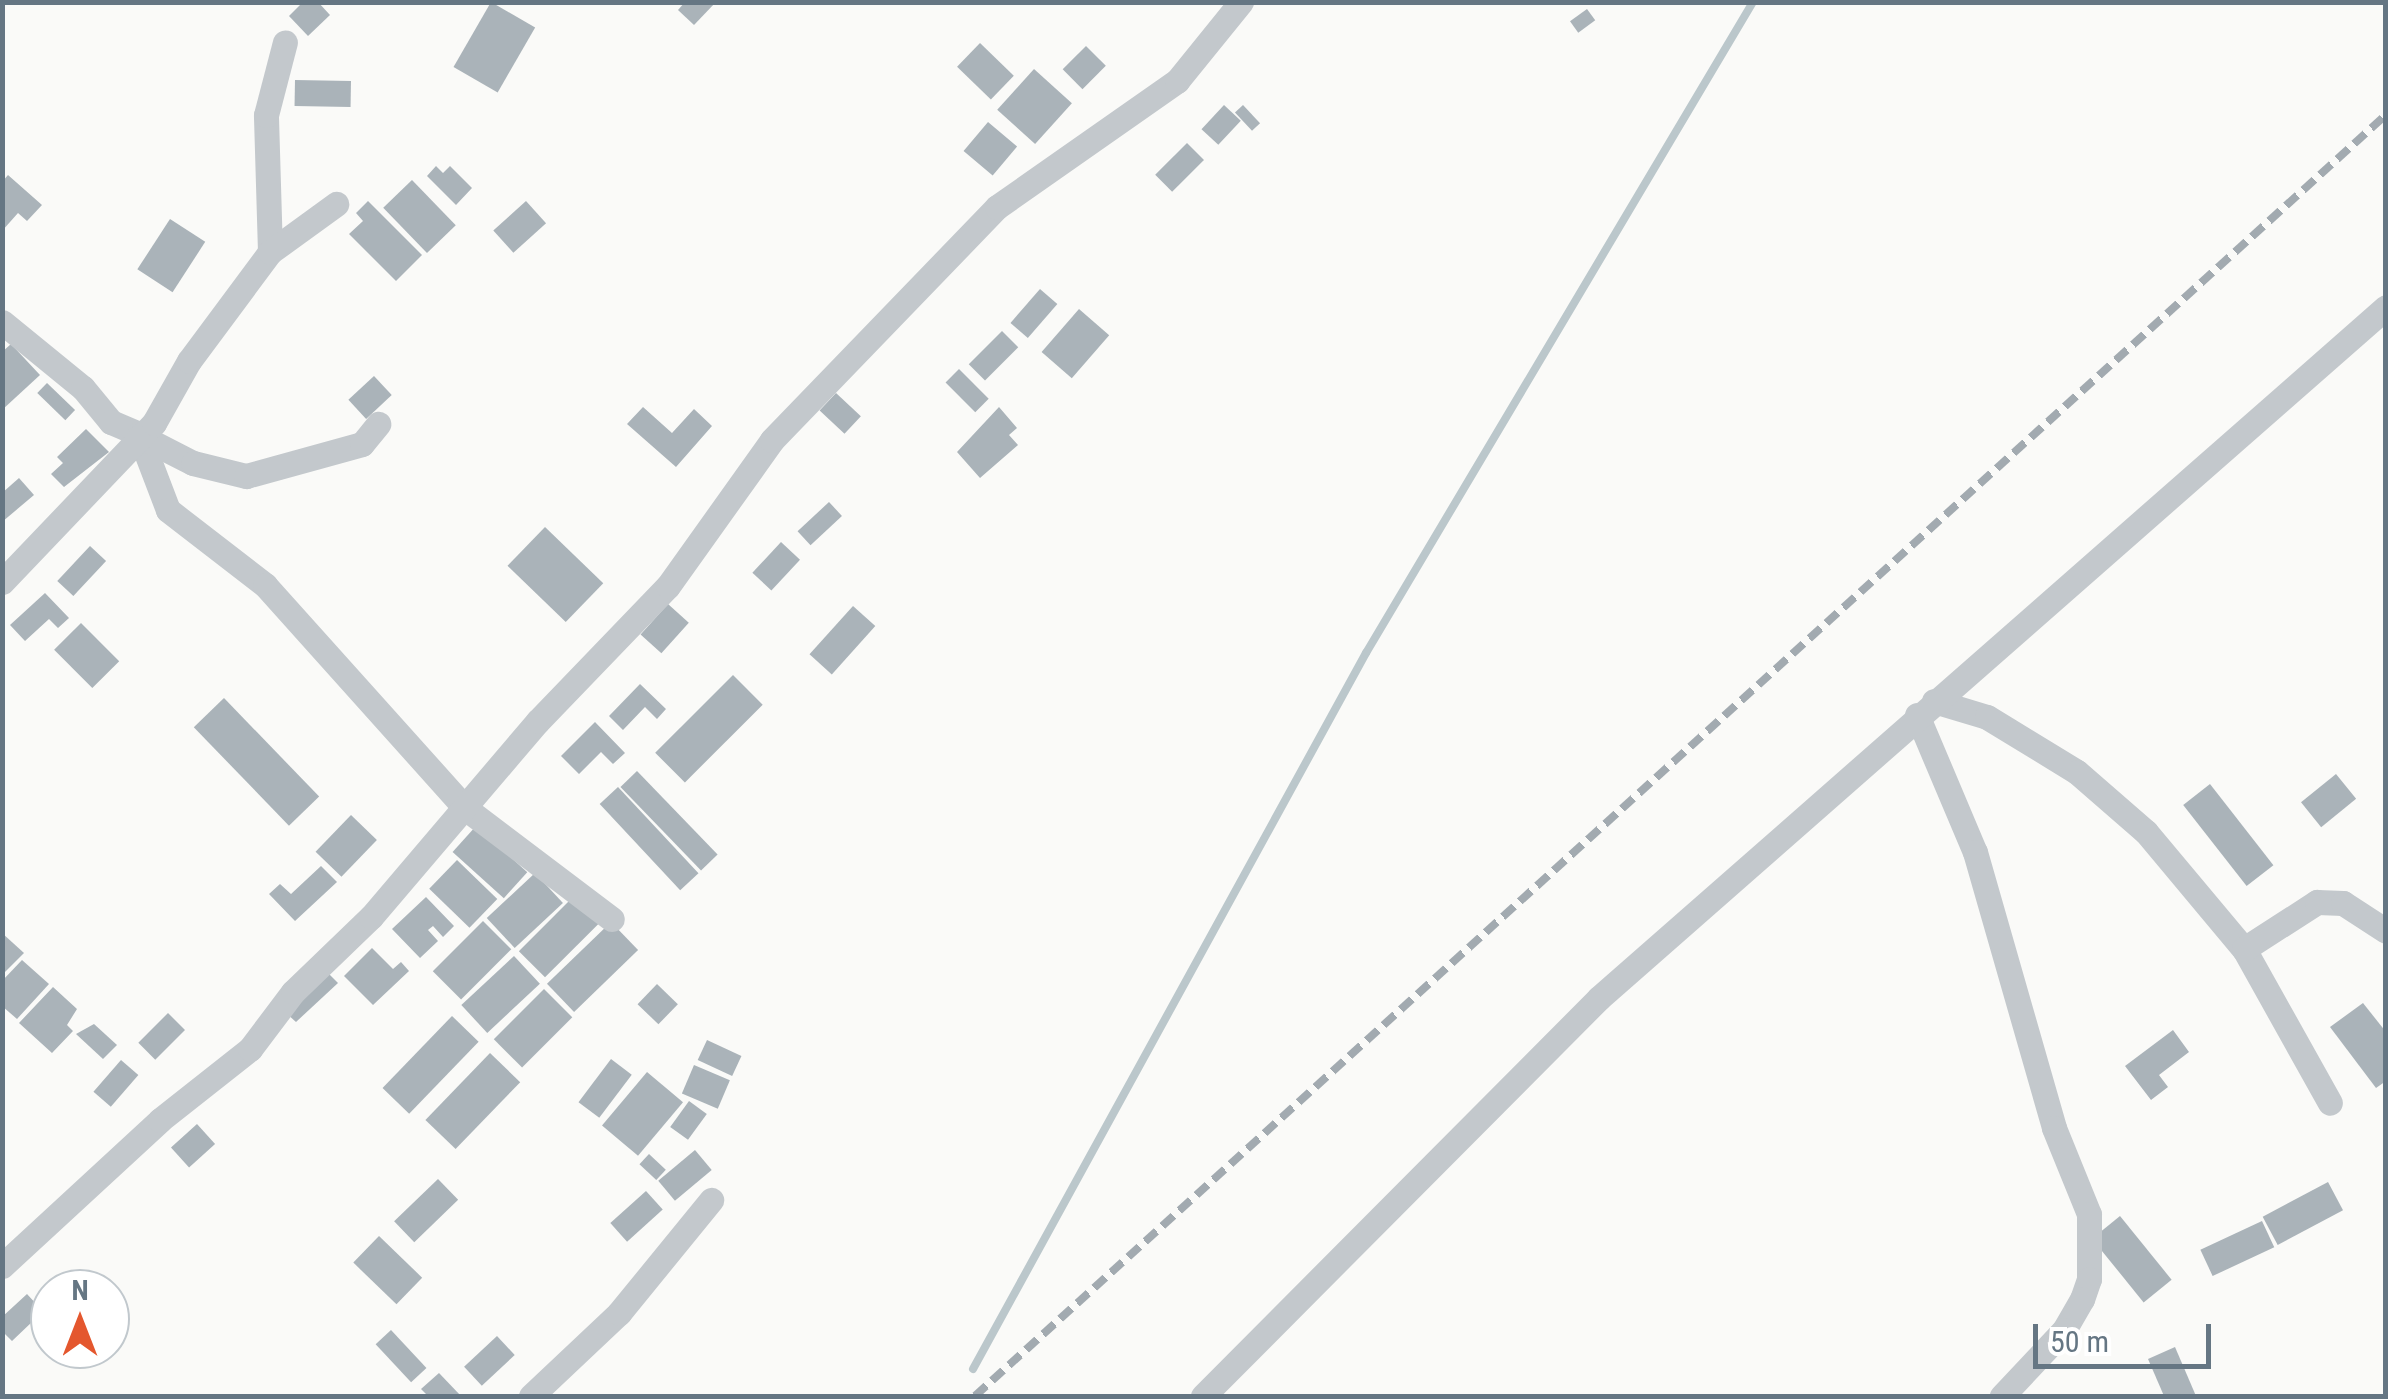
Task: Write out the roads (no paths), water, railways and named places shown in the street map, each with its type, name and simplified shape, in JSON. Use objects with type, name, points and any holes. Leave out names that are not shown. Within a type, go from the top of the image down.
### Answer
[{"type":"street","points":[[2,1266],[160,1120],[235,1064],[293,992],[371,916],[464,808],[668,586],[801,407],[920,292],[997,206],[1177,82],[1241,2]]},
{"type":"street","points":[[270,252],[266,116],[286,42]]},
{"type":"street","points":[[2,582],[154,423],[189,361],[270,252],[336,204]]},
{"type":"street","points":[[1202,1396],[1599,998],[2386,308]]},
{"type":"street","points":[[2,322],[82,388],[111,422],[192,463],[246,476],[362,444],[378,424]]},
{"type":"street","points":[[140,435],[168,510],[265,585],[464,808],[612,918]]},
{"type":"street","points":[[1926,708],[1987,717],[2077,772],[2146,832],[2244,949],[2330,1104]]},
{"type":"street","points":[[1926,708],[1969,834],[2054,1128],[2090,1214],[2090,1279],[2082,1299],[2064,1330],[2002,1396]]},
{"type":"street","points":[[2244,949],[2317,902],[2343,903],[2386,930]]},
{"type":"street","points":[[531,1396],[619,1313],[711,1200]]},
{"type":"waterway","points":[[973,1369],[1366,653],[1753,2]]},
{"type":"railway","points":[[975,1396],[2386,115]]}]
